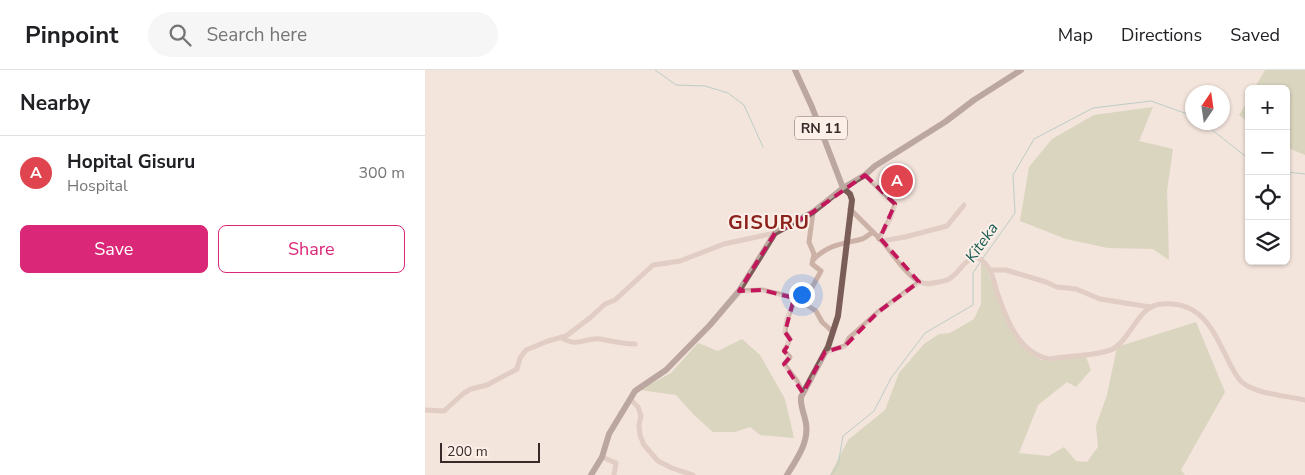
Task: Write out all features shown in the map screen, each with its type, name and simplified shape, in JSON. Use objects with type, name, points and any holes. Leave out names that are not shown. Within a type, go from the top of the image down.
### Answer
[{"type":"main road","name":"RN 11","points":[[795,70],[812,107],[843,188]]},
{"type":"main road","points":[[591,475],[601,457],[609,434],[637,389],[666,370],[710,325],[739,291],[775,233],[813,212],[875,166],[945,122],[1021,70]]},
{"type":"main road","points":[[787,475],[806,440],[807,427],[800,402],[825,352],[838,316],[851,196],[843,188]]},
{"type":"street","points":[[865,174],[895,204],[881,240]]},
{"type":"street","points":[[881,240],[905,237],[947,226],[964,205]]},
{"type":"street","points":[[850,208],[872,233],[881,240],[902,266],[919,282],[934,283],[953,277],[967,261],[974,257],[982,260],[991,270],[1002,307],[1013,332],[1024,345],[1041,357],[1049,359],[1111,350],[1123,340],[1150,307]]},
{"type":"street","points":[[804,302],[821,271],[812,264],[814,254],[809,242],[813,212]]},
{"type":"street","points":[[425,410],[444,411],[471,389],[487,385],[517,369],[520,358],[526,350],[548,341],[562,338],[591,317],[605,304],[615,300],[653,265],[680,261],[724,244],[775,233]]},
{"type":"street","points":[[812,262],[827,249],[845,242],[861,239],[872,233]]},
{"type":"street","points":[[991,270],[1006,270],[1057,287],[1076,290],[1100,299],[1150,307],[1161,304],[1194,310],[1209,324],[1241,382],[1257,390],[1305,400]]},
{"type":"street","points":[[825,352],[845,346],[849,338],[878,312],[919,282]]},
{"type":"street","points":[[739,291],[762,290],[795,298],[816,311],[822,322],[833,332]]},
{"type":"street","points":[[795,298],[787,319],[785,332],[790,339],[784,351],[790,357],[784,364],[797,381],[803,393]]},
{"type":"street","points":[[562,338],[577,343],[599,339],[619,344],[635,344]]},
{"type":"street","points":[[631,399],[638,407],[641,416],[639,425],[640,435],[645,445],[658,461],[693,475]]},
{"type":"street","points":[[601,457],[616,462],[614,475]]},
{"type":"highlighted area","points":[[865,175],[895,204],[880,238],[919,282],[878,312],[845,346],[825,352],[803,393],[784,364],[790,357],[784,351],[791,341],[785,332],[794,298],[762,290],[739,291],[775,233],[813,212]]},
{"type":"green space","points":[[1265,70],[1305,70],[1305,155],[1290,149],[1290,85],[1256,85]]},
{"type":"green space","points":[[1245,105],[1245,120],[1239,115]]},
{"type":"green space","points":[[1153,107],[1139,141],[1173,149],[1167,191],[1169,260],[1153,249],[1108,248],[1066,239],[1020,221],[1029,167],[1052,139],[1094,115]]},
{"type":"green space","points":[[984,263],[1000,303],[1026,349],[1041,360],[1086,357],[1091,370],[1076,387],[1067,382],[1038,405],[1019,453],[1049,456],[1064,447],[1076,461],[1087,462],[1098,447],[1096,426],[1107,395],[1117,347],[1196,322],[1225,392],[1181,470],[1185,475],[830,475],[848,440],[885,410],[899,373],[924,344],[939,334],[950,333],[974,319],[981,304],[981,264]]},
{"type":"green space","points":[[742,339],[760,355],[785,399],[794,438],[760,435],[750,427],[735,432],[713,432],[676,395],[640,390],[671,373],[698,343],[718,351]]},
{"type":"waterway","points":[[655,70],[676,85],[705,86],[728,93],[744,105],[763,147]]},
{"type":"waterway","name":"Kiteka","points":[[983,258],[1015,213],[1013,175],[1034,139],[1093,108],[1151,101],[1185,113]]},
{"type":"waterway","name":"Kiteka","points":[[1212,130],[1245,156]]},
{"type":"waterway","name":"Kiteka","points":[[1290,172],[1305,174]]},
{"type":"waterway","name":"Kiteka","points":[[831,475],[838,465],[843,436],[874,411],[891,378],[925,333],[973,305],[973,273],[981,261]]},
{"type":"place","name":"Hopital Gisuru","points":[[897,181]]},
{"type":"district","name":"GISURU","points":[[769,222]]}]
